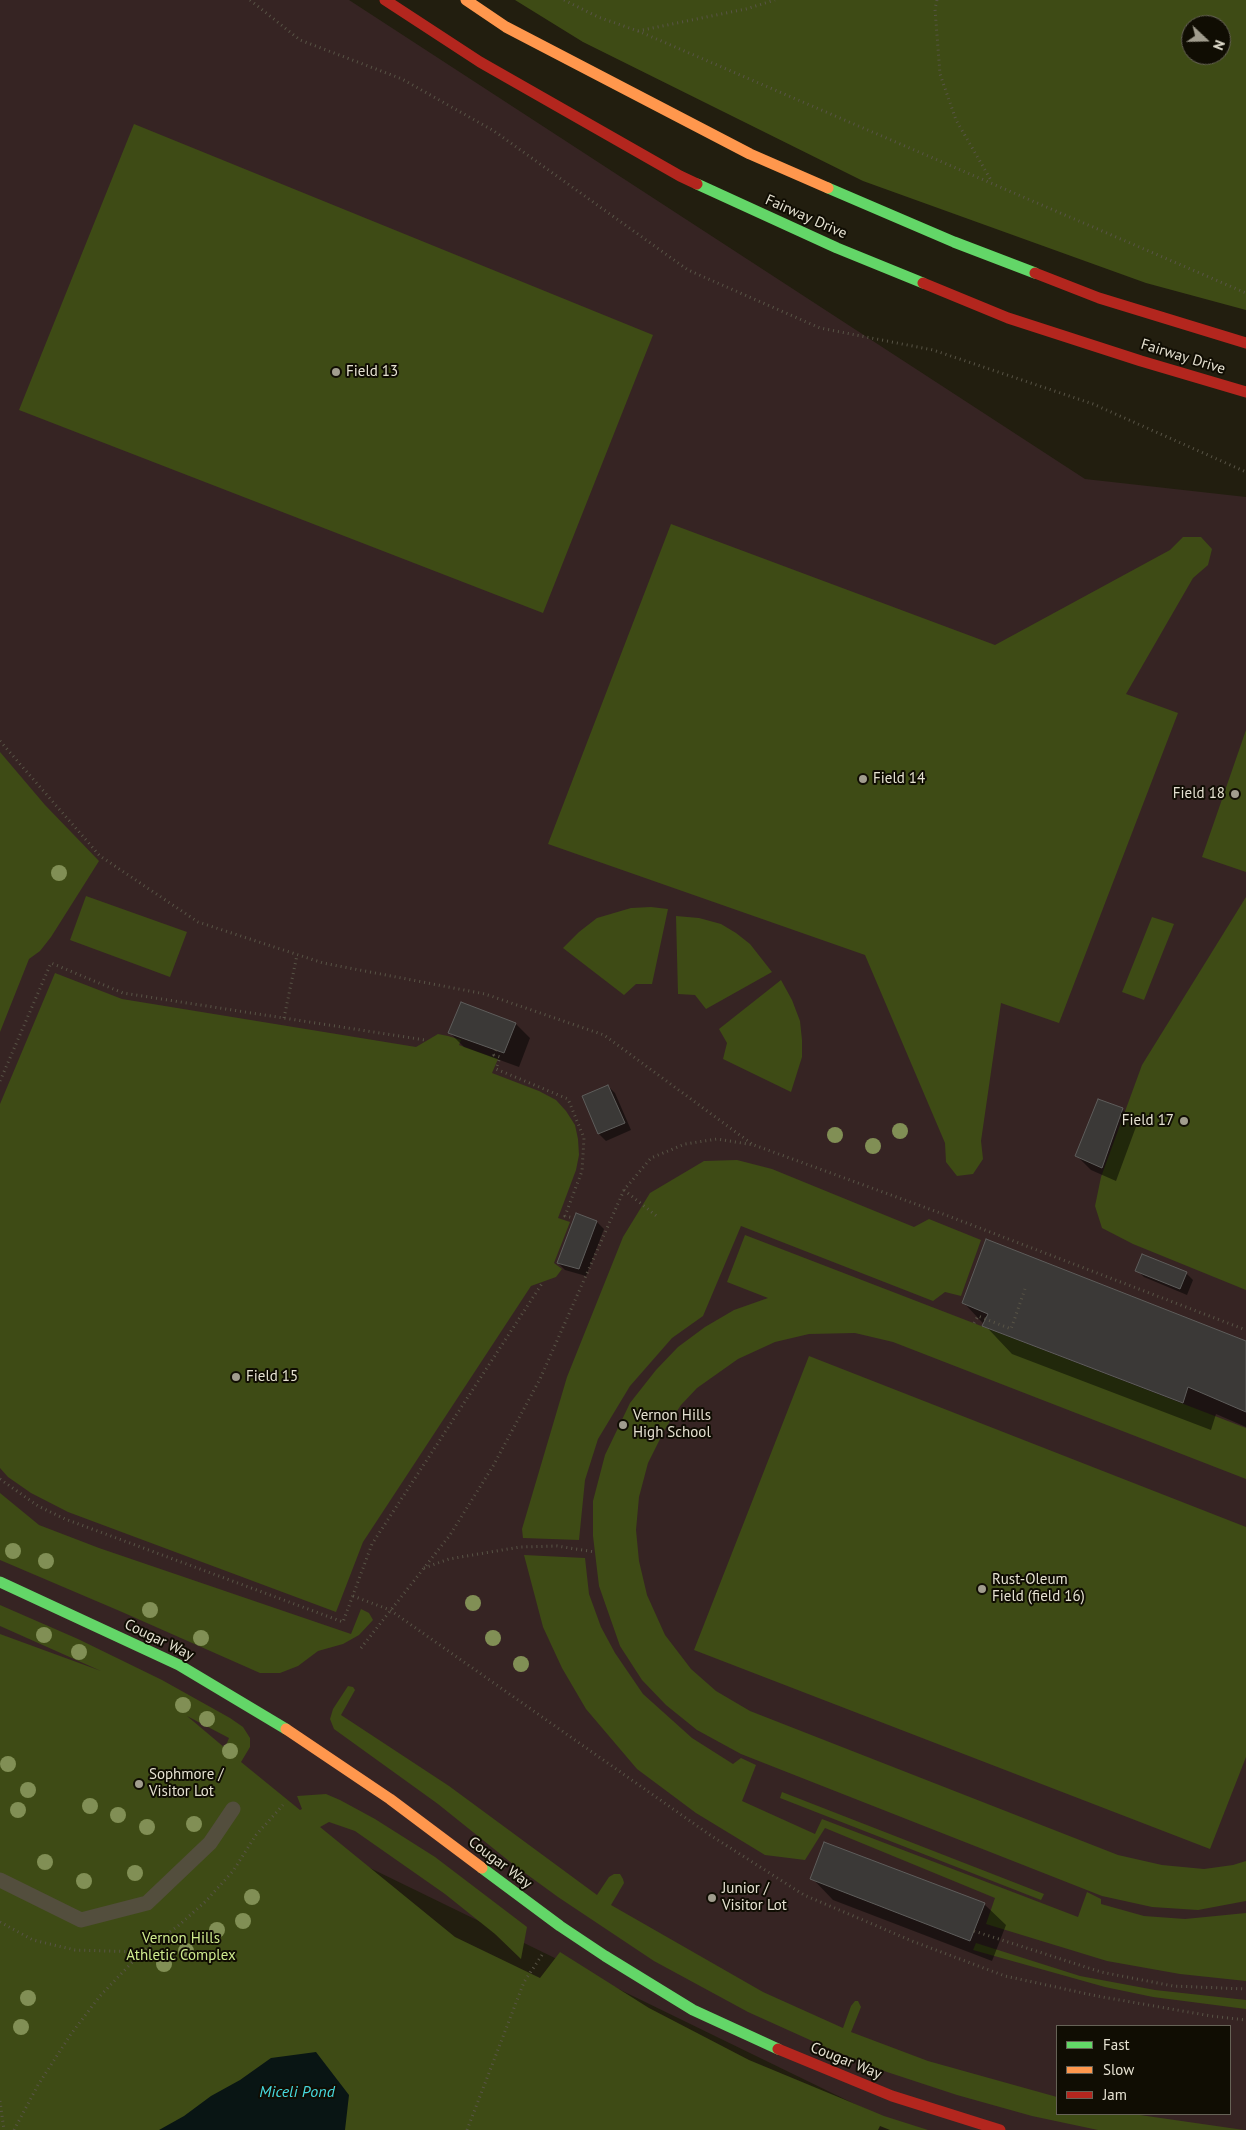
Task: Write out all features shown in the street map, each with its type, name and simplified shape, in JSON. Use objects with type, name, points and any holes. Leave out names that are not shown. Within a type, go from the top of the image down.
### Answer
[{"type":"main road","name":"Fairway Drive","points":[[385,0],[480,62],[680,176],[837,248],[1008,318],[1141,361],[1246,392]]},
{"type":"main road","points":[[466,0],[506,28],[750,154],[954,242],[1099,298],[1246,343]]},
{"type":"main road","name":"Cougar Way","points":[[0,1582],[179,1665],[276,1722],[390,1799],[560,1926],[685,2005],[790,2055],[892,2096],[1000,2130]]},
{"type":"lane","points":[[0,1880],[81,1920],[147,1903],[210,1843],[233,1809]]},
{"type":"path","points":[[250,0],[300,40],[402,79],[494,131],[688,270],[820,328],[933,350],[1093,404],[1246,472]]},
{"type":"path","points":[[564,0],[598,17],[638,31],[1246,293]]},
{"type":"path","points":[[638,31],[746,9],[775,0]]},
{"type":"path","points":[[937,0],[935,9],[940,74],[956,120],[992,182]]},
{"type":"path","points":[[0,741],[100,856],[198,922],[323,964],[485,994],[604,1035],[754,1145]]},
{"type":"path","points":[[284,1018],[297,955]]},
{"type":"path","points":[[0,1081],[51,964],[123,993],[425,1040]]},
{"type":"path","points":[[496,1050],[494,1055],[500,1057],[496,1069],[568,1099],[584,1138],[582,1172],[565,1216],[574,1218]]},
{"type":"path","points":[[361,1648],[450,1535],[493,1466],[540,1379],[624,1190],[651,1158],[684,1144],[717,1139],[754,1145],[943,1214],[1246,1330]]},
{"type":"path","points":[[624,1190],[659,1218]]},
{"type":"path","points":[[0,1479],[38,1506],[65,1519],[343,1622],[372,1544],[543,1282]]},
{"type":"path","points":[[974,1323],[978,1316],[1011,1329],[1025,1289]]},
{"type":"path","points":[[422,1569],[449,1559],[520,1546],[557,1546],[595,1552]]},
{"type":"path","points":[[352,1596],[390,1610],[710,1835],[804,1894],[912,1942],[1005,1976],[1107,1998],[1211,2016],[1246,2020]]},
{"type":"path","points":[[14,2130],[38,2085],[71,2034],[100,1996],[142,1952],[178,1926],[206,1901],[233,1871],[256,1835],[283,1805]]},
{"type":"path","points":[[467,2130],[524,1982],[560,1926]]},
{"type":"path","points":[[974,1931],[1101,1972],[1173,1986],[1246,1989]]},
{"type":"path","points":[[0,2102],[4,2130]]},
{"type":"shaded area","name":"Vernon Hills High School","points":[[0,0],[349,0],[1085,479],[1246,497],[1246,2130],[908,2130],[294,1831],[0,2010]]},
{"type":"green space","points":[[515,0],[1246,0],[1246,310],[1146,283],[863,181],[583,42]]},
{"type":"green space","name":"Field 13","points":[[134,124],[653,335],[543,613],[19,410]]},
{"type":"green space","name":"Field 14","points":[[671,524],[995,645],[1170,550],[1183,537],[1201,537],[1212,549],[1208,565],[1193,578],[1126,694],[1178,713],[1059,1023],[1001,1003],[981,1141],[983,1159],[973,1174],[957,1176],[946,1162],[945,1143],[865,955],[548,844]]},
{"type":"green space","name":"Field 18","points":[[1246,730],[1246,872],[1202,857]]},
{"type":"green space","points":[[0,752],[45,805],[99,861],[51,937],[40,951],[29,959],[0,1032]]},
{"type":"green space","points":[[86,896],[187,932],[170,977],[70,940]]},
{"type":"green space","name":"Field 17","points":[[1246,897],[1246,1290],[1133,1244],[1102,1228],[1095,1206],[1101,1177],[1142,1065]]},
{"type":"green space","points":[[651,907],[668,909],[652,984],[636,984],[624,995],[563,948],[597,918],[631,908]]},
{"type":"green space","points":[[676,916],[699,918],[721,924],[750,944],[772,972],[706,1009],[695,995],[678,994]]},
{"type":"green space","points":[[1152,917],[1174,924],[1144,1000],[1122,992]]},
{"type":"green space","name":"Field 15","points":[[55,973],[122,999],[416,1047],[438,1034],[448,1036],[461,1040],[459,1045],[498,1059],[492,1073],[539,1091],[556,1100],[575,1125],[579,1155],[576,1170],[558,1218],[570,1222],[554,1263],[562,1269],[556,1277],[531,1286],[363,1542],[336,1612],[68,1512],[31,1493],[8,1477],[0,1468],[0,1104]]},
{"type":"green space","points":[[781,980],[792,1000],[800,1021],[802,1040],[802,1057],[791,1092],[723,1059],[727,1043],[719,1029]]},
{"type":"green space","points":[[737,1160],[772,1169],[914,1227],[929,1219],[981,1240],[961,1296],[945,1292],[933,1301],[741,1226],[703,1316],[672,1338],[630,1386],[598,1439],[585,1480],[579,1540],[523,1538],[522,1529],[567,1377],[623,1237],[650,1193],[704,1161]]},
{"type":"green space","points":[[745,1235],[1246,1428],[1246,1479],[893,1342],[855,1333],[809,1334],[775,1342],[738,1359],[697,1388],[681,1405],[665,1429],[648,1463],[639,1497],[636,1530],[639,1561],[647,1595],[665,1635],[691,1669],[716,1691],[750,1711],[1118,1855],[1162,1865],[1204,1869],[1246,1861],[1246,1901],[1198,1910],[1152,1907],[1102,1896],[741,1754],[697,1730],[666,1705],[642,1680],[620,1646],[599,1586],[593,1536],[593,1501],[605,1455],[630,1403],[656,1370],[678,1347],[705,1327],[734,1310],[768,1298],[727,1282]]},
{"type":"green space","name":"Rust-Oleum Field (field 16)","points":[[809,1356],[1246,1527],[1246,1757],[1210,1849],[694,1650]]},
{"type":"green space","points":[[0,1493],[39,1525],[99,1548],[351,1634],[361,1609],[369,1613],[373,1620],[359,1635],[343,1644],[318,1651],[298,1666],[280,1673],[260,1673],[0,1560]]},
{"type":"green space","points":[[524,1555],[585,1558],[589,1594],[601,1627],[615,1653],[643,1694],[692,1738],[733,1764],[741,1758],[756,1765],[742,1801],[815,1834],[822,1819],[1078,1917],[1087,1892],[1101,1899],[1101,1904],[1144,1916],[1185,1919],[1246,1913],[1246,1981],[1180,1974],[1107,1961],[986,1924],[995,1898],[825,1828],[805,1860],[765,1855],[696,1813],[637,1769],[586,1709],[562,1668],[543,1627]]},
{"type":"green space","name":"Vernon Hills Athletic Complex","points":[[0,1605],[78,1639],[162,1680],[230,1718],[243,1727],[250,1738],[250,1747],[241,1762],[300,1810],[302,1809],[297,1796],[326,1794],[340,1800],[375,1819],[435,1857],[527,1927],[521,1959],[495,1934],[445,1894],[355,1831],[329,1822],[320,1827],[455,1937],[540,1978],[560,1952],[649,2008],[749,2060],[884,2116],[928,2130],[890,2130],[880,2126],[878,2130],[0,2130],[0,1634],[101,1671],[0,1626]],"holes":[[[187,1716],[229,1738],[225,1748]]]},
{"type":"green space","points":[[348,1686],[353,1687],[355,1690],[341,1715],[449,1786],[597,1895],[609,1877],[614,1874],[620,1874],[624,1883],[611,1905],[763,1992],[843,2028],[851,2006],[855,2001],[858,2001],[861,2007],[851,2032],[928,2061],[1056,2097],[1056,2115],[1140,2115],[1244,2130],[1098,2130],[1032,2116],[957,2095],[887,2072],[748,2012],[654,1961],[558,1897],[514,1865],[438,1804],[334,1729],[330,1719],[333,1709]]},
{"type":"green space","points":[[782,1792],[1044,1894],[1041,1900],[780,1798]]},
{"type":"green space","points":[[976,1943],[1080,1976],[1155,1990],[1246,2000],[1246,2009],[1153,1997],[1105,1987],[973,1950]]},
{"type":"water","name":"Miceli Pond","points":[[316,2052],[349,2095],[345,2130],[159,2130],[184,2116],[211,2096],[240,2080],[271,2058]]},
{"type":"building","points":[[461,1002],[516,1023],[504,1053],[448,1033]]},
{"type":"building","points":[[608,1085],[625,1123],[598,1134],[582,1096]]},
{"type":"building","points":[[1098,1099],[1123,1108],[1102,1168],[1075,1156]]},
{"type":"building","points":[[576,1213],[597,1221],[579,1269],[557,1263]]},
{"type":"building","points":[[986,1239],[1246,1341],[1246,1412],[1188,1387],[1183,1403],[982,1326],[988,1314],[962,1303]]},
{"type":"building","points":[[1142,1254],[1187,1272],[1180,1289],[1135,1271]]},
{"type":"building","points":[[824,1842],[985,1903],[970,1941],[810,1879]]},
{"type":"traffic: fast","points":[[697,184],[837,248],[923,283]]},
{"type":"traffic: fast","points":[[828,188],[954,242],[1035,273]]},
{"type":"traffic: fast","points":[[0,1582],[179,1665],[286,1729]]},
{"type":"traffic: fast","points":[[482,1868],[560,1926],[693,2010],[778,2049]]},
{"type":"traffic: slow","points":[[466,0],[506,27],[750,154],[828,188]]},
{"type":"traffic: slow","points":[[286,1729],[390,1799],[482,1868]]},
{"type":"traffic: jam","points":[[385,0],[480,62],[697,184]]},
{"type":"traffic: jam","points":[[1035,273],[1099,298],[1246,343]]},
{"type":"traffic: jam","points":[[923,283],[1008,318],[1141,361],[1246,392]]},
{"type":"traffic: jam","points":[[778,2049],[892,2096],[1000,2130]]},
{"type":"place","name":"Field 13","points":[[336,372]]},
{"type":"place","name":"Field 14","points":[[863,779]]},
{"type":"place","name":"Field 18","points":[[1235,794]]},
{"type":"place","name":"Field 17","points":[[1184,1121]]},
{"type":"place","name":"Field 15","points":[[236,1377]]},
{"type":"place","name":"Vernon Hills High School","points":[[623,1425]]},
{"type":"place","name":"Rust-Oleum Field (field 16)","points":[[982,1589]]},
{"type":"place","name":"Sophmore / Visitor Lot","points":[[139,1784]]},
{"type":"place","name":"Junior / Visitor Lot","points":[[712,1898]]}]
